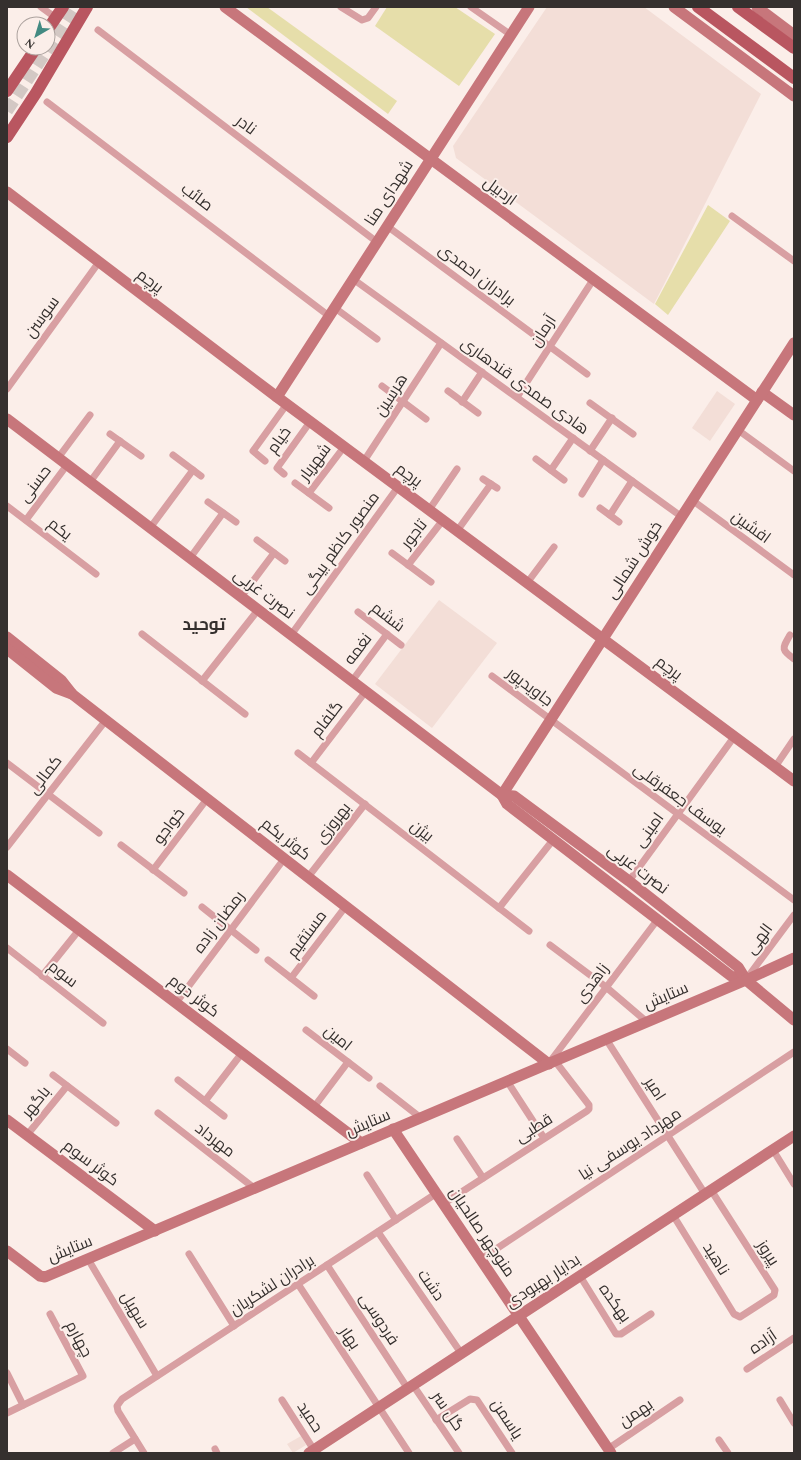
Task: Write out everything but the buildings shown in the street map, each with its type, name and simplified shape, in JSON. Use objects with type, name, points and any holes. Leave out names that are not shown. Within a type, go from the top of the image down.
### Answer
[{"type":"main road","points":[[56,18],[63,7]]},
{"type":"main road","points":[[7,137],[36,93],[87,7]]},
{"type":"main road","points":[[698,7],[794,78]]},
{"type":"main road","points":[[738,7],[794,48]]},
{"type":"main road","points":[[7,91],[31,56]]},
{"type":"street","points":[[41,7],[53,16]]},
{"type":"street","name":"اردبیل","points":[[225,7],[594,280],[760,396],[794,415]]},
{"type":"street","points":[[341,7],[362,20],[365,20],[371,15],[376,7]]},
{"type":"street","points":[[471,7],[511,35]]},
{"type":"street","name":"شهدای منا","points":[[277,397],[528,7]]},
{"type":"street","points":[[674,7],[794,96]]},
{"type":"street","points":[[757,7],[794,35]]},
{"type":"street","name":"نادر","points":[[98,30],[377,242]]},
{"type":"street","name":"صائب","points":[[47,102],[332,312],[377,339]]},
{"type":"street","name":"پرچم","points":[[7,192],[310,422],[794,781]]},
{"type":"street","points":[[732,216],[794,261]]},
{"type":"street","name":"برادران احمدی","points":[[387,226],[587,374]]},
{"type":"street","name":"سوسن","points":[[7,389],[99,262]]},
{"type":"street","name":"هادی صمدی قندهاری","points":[[353,279],[682,517]]},
{"type":"street","name":"آرمان","points":[[517,397],[594,280]]},
{"type":"street","name":"هرسین","points":[[364,462],[441,343]]},
{"type":"street","name":"خوش شمالی","points":[[502,795],[794,343]]},
{"type":"street","points":[[462,402],[482,372]]},
{"type":"street","points":[[382,386],[426,419]]},
{"type":"street","points":[[448,391],[478,413]]},
{"type":"street","points":[[590,403],[633,434]]},
{"type":"street","points":[[265,461],[253,451],[286,404]]},
{"type":"street","points":[[58,458],[90,415]]},
{"type":"street","points":[[590,451],[612,418]]},
{"type":"street","name":"نصرت غربی","points":[[7,419],[502,795],[507,804],[731,976],[746,980]]},
{"type":"street","name":"خیام","points":[[284,474],[277,468],[310,422]]},
{"type":"street","points":[[738,430],[794,472]]},
{"type":"street","points":[[110,434],[141,456]]},
{"type":"street","points":[[551,470],[573,438]]},
{"type":"street","points":[[90,482],[120,441]]},
{"type":"street","name":"شهریار","points":[[309,494],[344,447]]},
{"type":"street","points":[[173,455],[201,476]]},
{"type":"street","points":[[536,459],[564,480]]},
{"type":"street","points":[[582,494],[604,460]]},
{"type":"street","name":"حسنی","points":[[26,520],[67,465]]},
{"type":"street","points":[[429,510],[457,469]]},
{"type":"street","points":[[150,528],[193,470]]},
{"type":"street","points":[[457,531],[494,486],[483,479]]},
{"type":"street","points":[[610,515],[632,481]]},
{"type":"street","points":[[295,483],[329,508]]},
{"type":"street","name":"منصور کاظم بیگی","points":[[291,634],[398,487]]},
{"type":"street","name":"افشین","points":[[692,500],[794,575]]},
{"type":"street","points":[[208,502],[236,522]]},
{"type":"street","name":"یکم","points":[[7,506],[96,574]]},
{"type":"street","points":[[600,508],[619,522]]},
{"type":"street","points":[[190,558],[223,513]]},
{"type":"street","name":"تاجور","points":[[408,565],[443,520]]},
{"type":"street","points":[[257,540],[285,561]]},
{"type":"street","points":[[528,583],[554,547]]},
{"type":"street","points":[[241,597],[274,553]]},
{"type":"street","points":[[392,553],[431,582]]},
{"type":"street","points":[[202,681],[258,610]]},
{"type":"street","name":"ششم","points":[[358,612],[401,645]]},
{"type":"street","points":[[142,634],[245,714]]},
{"type":"street","name":"نغمه","points":[[352,681],[387,634]]},
{"type":"street","points":[[790,635],[783,646],[784,652],[794,659]]},
{"type":"street","name":"کوثر یکم","points":[[7,637],[61,680],[72,694],[284,859],[552,1062]]},
{"type":"street","points":[[7,650],[56,688],[72,694]]},
{"type":"street","name":"جاویدپور","points":[[492,676],[550,720]]},
{"type":"street","name":"گلفام","points":[[311,763],[366,691]]},
{"type":"street","name":"کمالی","points":[[7,847],[106,720]]},
{"type":"street","name":"یوسف جعفرقلی","points":[[550,720],[794,900]]},
{"type":"street","name":"امینی","points":[[629,881],[734,737]]},
{"type":"street","points":[[775,767],[794,739]]},
{"type":"street","name":"بیژن","points":[[298,753],[529,931]]},
{"type":"street","points":[[7,763],[99,834]]},
{"type":"street","name":"نصرت غربی","points":[[502,795],[514,796],[629,881],[738,967],[746,980],[794,1020]]},
{"type":"street","name":"خواجو","points":[[153,870],[208,799]]},
{"type":"street","name":"بهروزی","points":[[308,877],[365,804]]},
{"type":"street","points":[[499,908],[553,840]]},
{"type":"street","name":"خواجو","points":[[121,845],[184,894]]},
{"type":"street","name":"رمضان زاده","points":[[176,1003],[284,859]]},
{"type":"street","name":"کوثر دوم","points":[[7,875],[361,1143]]},
{"type":"street","name":"مستقیم","points":[[291,978],[346,906]]},
{"type":"street","points":[[202,907],[256,950]]},
{"type":"street","name":"الهی","points":[[746,980],[794,916]]},
{"type":"street","name":"زاهدی","points":[[552,1062],[606,987],[658,919]]},
{"type":"street","points":[[42,976],[79,930]]},
{"type":"street","points":[[550,945],[606,987],[647,1022]]},
{"type":"street","name":"سوم","points":[[7,948],[103,1022]]},
{"type":"street","name":"ستایش","points":[[7,1251],[43,1277],[394,1130],[746,980],[794,958]]},
{"type":"street","points":[[268,960],[314,996]]},
{"type":"street","name":"امین","points":[[306,1030],[348,1062],[314,1107]]},
{"type":"street","name":"امیر","points":[[606,1039],[668,1135],[708,1192]]},
{"type":"street","points":[[7,1049],[24,1063]]},
{"type":"street","name":"مهرداد یوسفی نیا","points":[[481,1259],[794,1052]]},
{"type":"street","points":[[205,1101],[242,1053]]},
{"type":"street","points":[[348,1062],[369,1078]]},
{"type":"street","name":"قطبی","points":[[443,1204],[589,1109],[589,1106],[552,1062]]},
{"type":"street","name":"باگهر","points":[[53,1075],[116,1123]]},
{"type":"street","points":[[178,1080],[224,1116]]},
{"type":"street","points":[[507,1081],[544,1138]]},
{"type":"street","name":"باگهر","points":[[27,1135],[67,1086]]},
{"type":"street","points":[[380,1086],[422,1118]]},
{"type":"street","name":"مهرداد","points":[[158,1113],[254,1188]]},
{"type":"street","name":"کوثر سوم","points":[[7,1120],[155,1231]]},
{"type":"street","name":"منوچهر صالحیان","points":[[394,1130],[610,1451]]},
{"type":"street","name":"بدایار بهبودی","points":[[312,1451],[794,1136]]},
{"type":"street","points":[[457,1139],[483,1178]]},
{"type":"street","points":[[773,1150],[794,1184]]},
{"type":"street","points":[[367,1174],[396,1220]]},
{"type":"street","name":"پیروز","points":[[708,1192],[775,1290],[774,1295],[740,1317],[737,1316]]},
{"type":"street","name":"برادران لشکریان","points":[[135,1439],[117,1409],[122,1399],[437,1194]]},
{"type":"street","name":"ناهید","points":[[673,1215],[734,1314],[737,1316]]},
{"type":"street","name":"دشت","points":[[378,1232],[461,1354]]},
{"type":"street","points":[[189,1254],[234,1326]]},
{"type":"street","name":"سهیل","points":[[88,1259],[157,1376]]},
{"type":"street","name":"فردوسی","points":[[327,1265],[410,1387]]},
{"type":"street","name":"بهکده","points":[[580,1276],[616,1334],[621,1334],[651,1314]]},
{"type":"street","name":"بهار","points":[[298,1284],[409,1453]]},
{"type":"street","name":"چهارم","points":[[23,1405],[83,1376],[50,1314]]},
{"type":"street","name":"آزاده","points":[[747,1369],[794,1338]]},
{"type":"street","points":[[7,1373],[23,1405],[7,1413]]},
{"type":"street","name":"گل سر","points":[[410,1387],[436,1420],[459,1453]]},
{"type":"street","name":"یاسمن","points":[[436,1420],[470,1399],[477,1400],[512,1453]]},
{"type":"street","name":"حمید","points":[[282,1400],[312,1451]]},
{"type":"street","name":"بهمن","points":[[610,1451],[680,1400]]},
{"type":"street","points":[[780,1400],[794,1423]]},
{"type":"street","points":[[113,1453],[135,1439],[144,1453]]},
{"type":"street","points":[[719,1440],[728,1453]]},
{"type":"shaded area","points":[[246,7],[267,7],[397,101],[388,114]]},
{"type":"shaded area","points":[[387,7],[455,7],[495,34],[459,86],[375,26]]},
{"type":"shaded area","points":[[547,7],[644,7],[761,94],[654,304],[456,158],[453,146]]},
{"type":"shaded area","points":[[708,205],[730,221],[668,315],[655,304]]},
{"type":"shaded area","points":[[717,391],[735,404],[710,441],[692,428]]},
{"type":"shaded area","points":[[439,600],[497,643],[432,728],[375,684]]},
{"type":"shaded area","points":[[301,1436],[306,1445],[293,1453],[287,1444]]},
{"type":"tunnel","points":[[7,111],[76,7]]},
{"type":"district","name":"توحید","points":[[204,625]]}]
